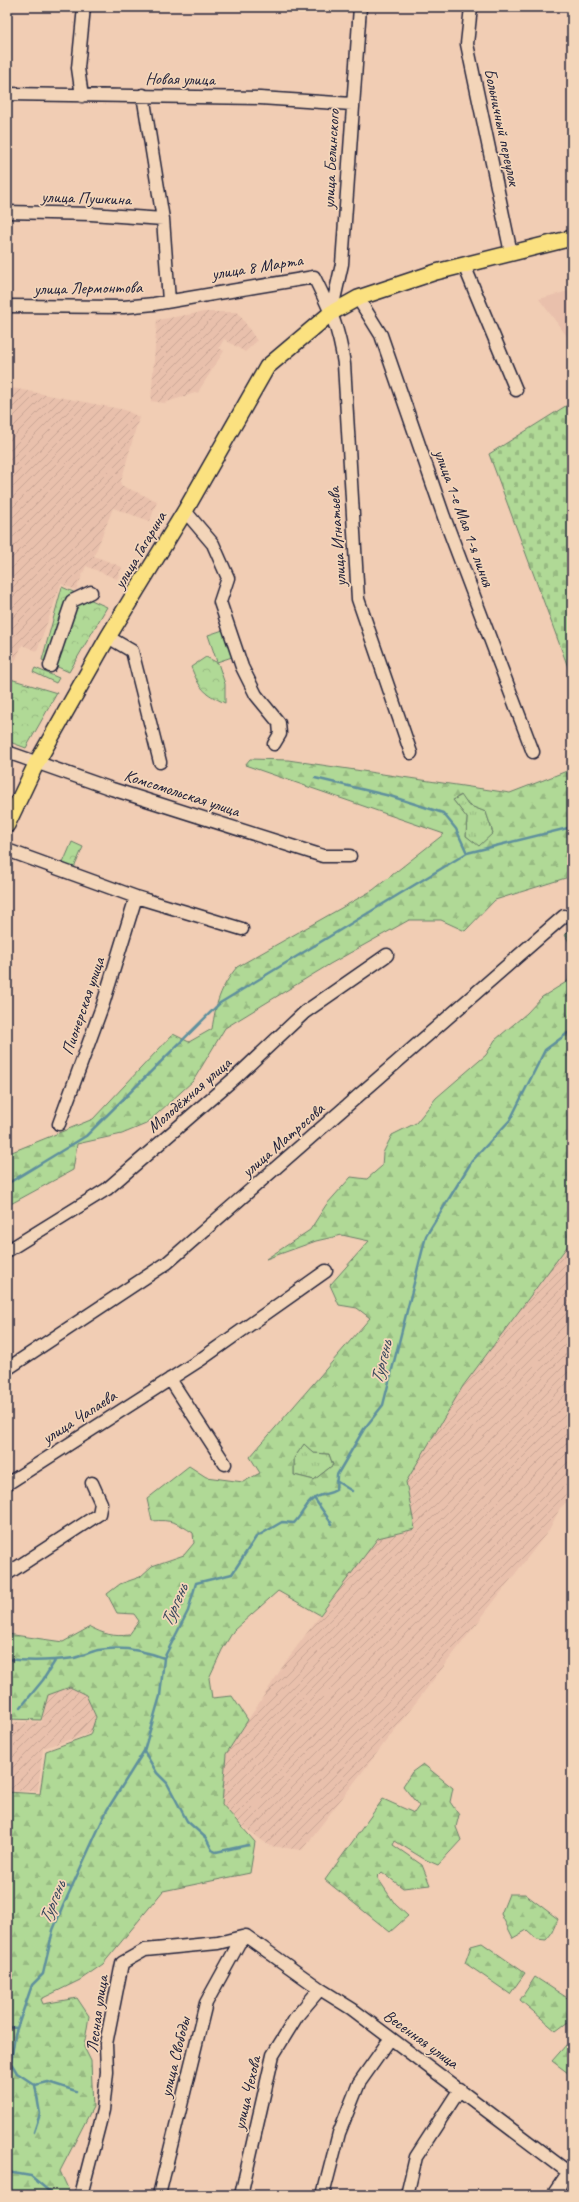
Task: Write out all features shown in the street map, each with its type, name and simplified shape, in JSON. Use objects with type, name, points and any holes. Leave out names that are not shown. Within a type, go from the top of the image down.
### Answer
[{"type":"main road","points":[[331,313],[358,298],[464,265],[511,252],[572,238]]},
{"type":"main road","name":"улица Гагарина","points":[[7,825],[36,764],[108,638],[185,511],[267,367],[331,313]]},
{"type":"street","points":[[82,96],[78,68],[84,7]]},
{"type":"street","name":"улица Белинского","points":[[331,313],[342,264],[352,104],[360,7]]},
{"type":"street","name":"Больничный переулок","points":[[471,7],[468,44],[511,252]]},
{"type":"street","name":"Новая улица","points":[[7,94],[260,98],[352,104]]},
{"type":"street","points":[[143,95],[163,218],[169,301]]},
{"type":"street","name":"улица Пушкина","points":[[7,212],[91,214],[163,218]]},
{"type":"street","points":[[464,265],[516,390]]},
{"type":"street","name":"улица 8 Марта","points":[[169,301],[314,277],[331,313]]},
{"type":"street","name":"улица 1-е Мая 1-я линия","points":[[358,298],[381,335],[447,524],[534,752]]},
{"type":"street","name":"улица Лермонтова","points":[[7,306],[124,307],[169,301]]},
{"type":"street","name":"улица Игнатьева","points":[[331,313],[340,336],[344,364],[358,599],[411,753]]},
{"type":"street","points":[[185,511],[213,544],[228,578],[220,602],[242,667],[256,695],[279,723],[280,734],[274,744]]},
{"type":"street","points":[[50,666],[72,601],[91,592]]},
{"type":"street","points":[[108,638],[132,651],[160,762]]},
{"type":"street","name":"Комсомольская улица","points":[[7,752],[36,764],[323,856],[350,856]]},
{"type":"street","points":[[7,850],[136,897],[242,929]]},
{"type":"street","name":"Пионерская улица","points":[[58,1124],[103,1004],[136,897]]},
{"type":"street","name":"улица Матросова","points":[[7,1369],[167,1264],[564,916]]},
{"type":"street","name":"Молодёжная улица","points":[[7,1251],[107,1189],[237,1076],[305,1012],[387,955]]},
{"type":"street","name":"улица Чапаева","points":[[7,1484],[170,1379],[326,1271]]},
{"type":"street","points":[[170,1379],[225,1464]]},
{"type":"street","points":[[7,1574],[99,1514],[101,1503],[92,1483]]},
{"type":"street","name":"Весенняя улица","points":[[246,1936],[320,1989],[352,2009],[460,2089],[570,2174]]},
{"type":"street","name":"Лесная улица","points":[[81,2195],[103,2110],[107,2072],[106,2044],[122,1963],[145,1950],[218,1943],[246,1936]]},
{"type":"street","name":"улица Свободы","points":[[159,2195],[206,2003],[239,1943],[246,1936]]},
{"type":"street","name":"улица Чехова","points":[[241,2195],[273,2055],[297,2016],[320,1989]]},
{"type":"street","points":[[323,2195],[339,2133],[359,2083],[390,2038]]},
{"type":"street","points":[[407,2195],[416,2157],[460,2089]]},
{"type":"street","points":[[552,2195],[570,2174]]},
{"type":"shaded area","points":[[572,290],[572,343],[539,299]]},
{"type":"shaded area","points":[[204,312],[238,312],[257,341],[245,352],[224,339],[219,348],[224,351],[198,392],[164,403],[151,401],[157,320]]},
{"type":"shaded area","points":[[7,387],[125,410],[139,417],[120,485],[157,501],[150,521],[113,508],[94,556],[122,567],[117,579],[86,566],[76,590],[61,584],[37,651],[22,645],[10,673],[7,672]]},
{"type":"shaded area","points":[[572,1240],[572,1497],[560,1508],[549,1530],[302,1850],[270,1846],[245,1828],[222,1804],[226,1754],[289,1657],[378,1538],[415,1529],[406,1482],[463,1386]]},
{"type":"shaded area","points":[[70,1685],[85,1695],[106,1717],[87,1734],[43,1748],[38,1791],[7,1791],[7,1711],[9,1722],[42,1722],[46,1694]]},
{"type":"green space","points":[[572,402],[572,678],[489,454]]},
{"type":"green space","points":[[62,587],[107,607],[69,672],[42,660]]},
{"type":"green space","points":[[226,629],[235,656],[217,662],[208,635]]},
{"type":"green space","points":[[206,657],[218,663],[225,684],[225,703],[203,690],[191,667]]},
{"type":"green space","points":[[35,668],[59,678],[56,683],[33,672]]},
{"type":"green space","points":[[7,678],[57,693],[26,748],[7,741]]},
{"type":"green space","points":[[250,759],[288,760],[510,793],[572,769],[572,876],[495,900],[465,931],[441,920],[409,920],[330,964],[225,1028],[193,1081],[146,1124],[122,1134],[77,1144],[73,1170],[7,1206],[7,1154],[93,1119],[173,1034],[189,1042],[212,1029],[215,1011],[220,996],[226,982],[237,967],[373,890],[444,834],[245,765]],"holes":[[[461,795],[468,805],[486,812],[493,833],[479,846],[466,836],[467,818],[453,800]]]},
{"type":"green space","points":[[462,795],[468,805],[486,812],[493,833],[479,847],[466,836],[467,818],[453,800]]},
{"type":"green space","points":[[72,842],[83,847],[74,868],[63,863]]},
{"type":"green space","points":[[572,928],[572,947],[565,935]]},
{"type":"green space","points":[[572,959],[572,1240],[463,1386],[406,1482],[415,1529],[378,1538],[320,1615],[278,1591],[234,1630],[222,1650],[209,1678],[212,1698],[232,1696],[248,1720],[226,1754],[222,1804],[255,1842],[250,1873],[163,1891],[103,1964],[80,1980],[41,1999],[43,2004],[77,1998],[89,2016],[84,2047],[91,2061],[93,2107],[60,2171],[70,2193],[67,2195],[7,2195],[7,1792],[40,1794],[46,1751],[90,1735],[96,1717],[86,1695],[70,1687],[48,1695],[41,1720],[7,1719],[7,1634],[63,1642],[90,1627],[118,1636],[129,1635],[139,1621],[134,1614],[117,1613],[107,1594],[120,1584],[140,1577],[152,1566],[184,1555],[194,1543],[193,1533],[174,1522],[152,1521],[147,1499],[189,1466],[206,1477],[243,1482],[260,1473],[250,1457],[370,1318],[357,1308],[339,1305],[330,1285],[369,1241],[342,1235],[316,1241],[266,1259],[310,1230],[326,1205],[351,1177],[367,1179],[382,1166],[383,1153],[392,1135],[416,1123],[436,1098],[486,1055],[495,1040],[527,1013],[542,997],[568,981]],"holes":[[[304,1444],[314,1453],[329,1454],[333,1465],[314,1480],[294,1475],[294,1458]]]},
{"type":"green space","points":[[304,1444],[314,1453],[329,1454],[333,1465],[314,1480],[294,1475],[294,1458]]},
{"type":"green space","points":[[423,1764],[453,1788],[450,1802],[459,1815],[456,1827],[461,1840],[438,1865],[424,1859],[395,1841],[393,1845],[422,1865],[430,1885],[403,1888],[382,1872],[377,1877],[395,1904],[408,1916],[390,1932],[325,1880],[383,1799],[414,1813],[419,1806],[403,1786],[412,1772]]},
{"type":"green space","points":[[509,1894],[525,1894],[558,1919],[551,1934],[546,1940],[537,1939],[527,1930],[513,1938],[501,1914]]},
{"type":"green space","points":[[482,1943],[525,1973],[510,1994],[465,1963],[471,1946]]},
{"type":"green space","points":[[535,1977],[572,2001],[572,2019],[556,2031],[520,2000]]},
{"type":"green space","points":[[567,2044],[572,2046],[572,2076],[552,2061]]},
{"type":"waterway","points":[[315,778],[390,796],[443,813],[456,829],[467,853]]},
{"type":"waterway","points":[[7,1184],[86,1136],[220,1003],[467,853],[572,827]]},
{"type":"waterway","name":"Тургень","points":[[7,2066],[11,2063],[15,2034],[32,1985],[43,1974],[53,1930],[63,1906],[107,1810],[144,1751],[160,1696],[164,1658],[188,1611],[196,1583],[232,1574],[256,1537],[282,1522],[294,1523],[312,1500],[318,1496],[336,1490],[337,1475],[364,1429],[383,1405],[426,1236],[472,1161],[510,1120],[545,1050],[572,1030]]},
{"type":"waterway","points":[[336,1481],[352,1491]]},
{"type":"waterway","points":[[314,1498],[332,1524]]},
{"type":"waterway","points":[[7,1659],[32,1661],[65,1659],[74,1658],[98,1650],[115,1648],[140,1651],[164,1658]]},
{"type":"waterway","points":[[21,1707],[43,1680],[55,1661]]},
{"type":"waterway","points":[[144,1751],[157,1773],[167,1783],[187,1821],[206,1838],[212,1850],[216,1852],[248,1845]]},
{"type":"waterway","points":[[61,1886],[71,1887]]},
{"type":"waterway","points":[[7,2027],[17,2028]]},
{"type":"waterway","points":[[11,2063],[17,2073],[35,2085],[40,2114],[34,2132]]},
{"type":"waterway","points":[[35,2085],[48,2082],[76,2091]]},
{"type":"waterway","points":[[7,2172],[31,2176],[50,2192]]}]
